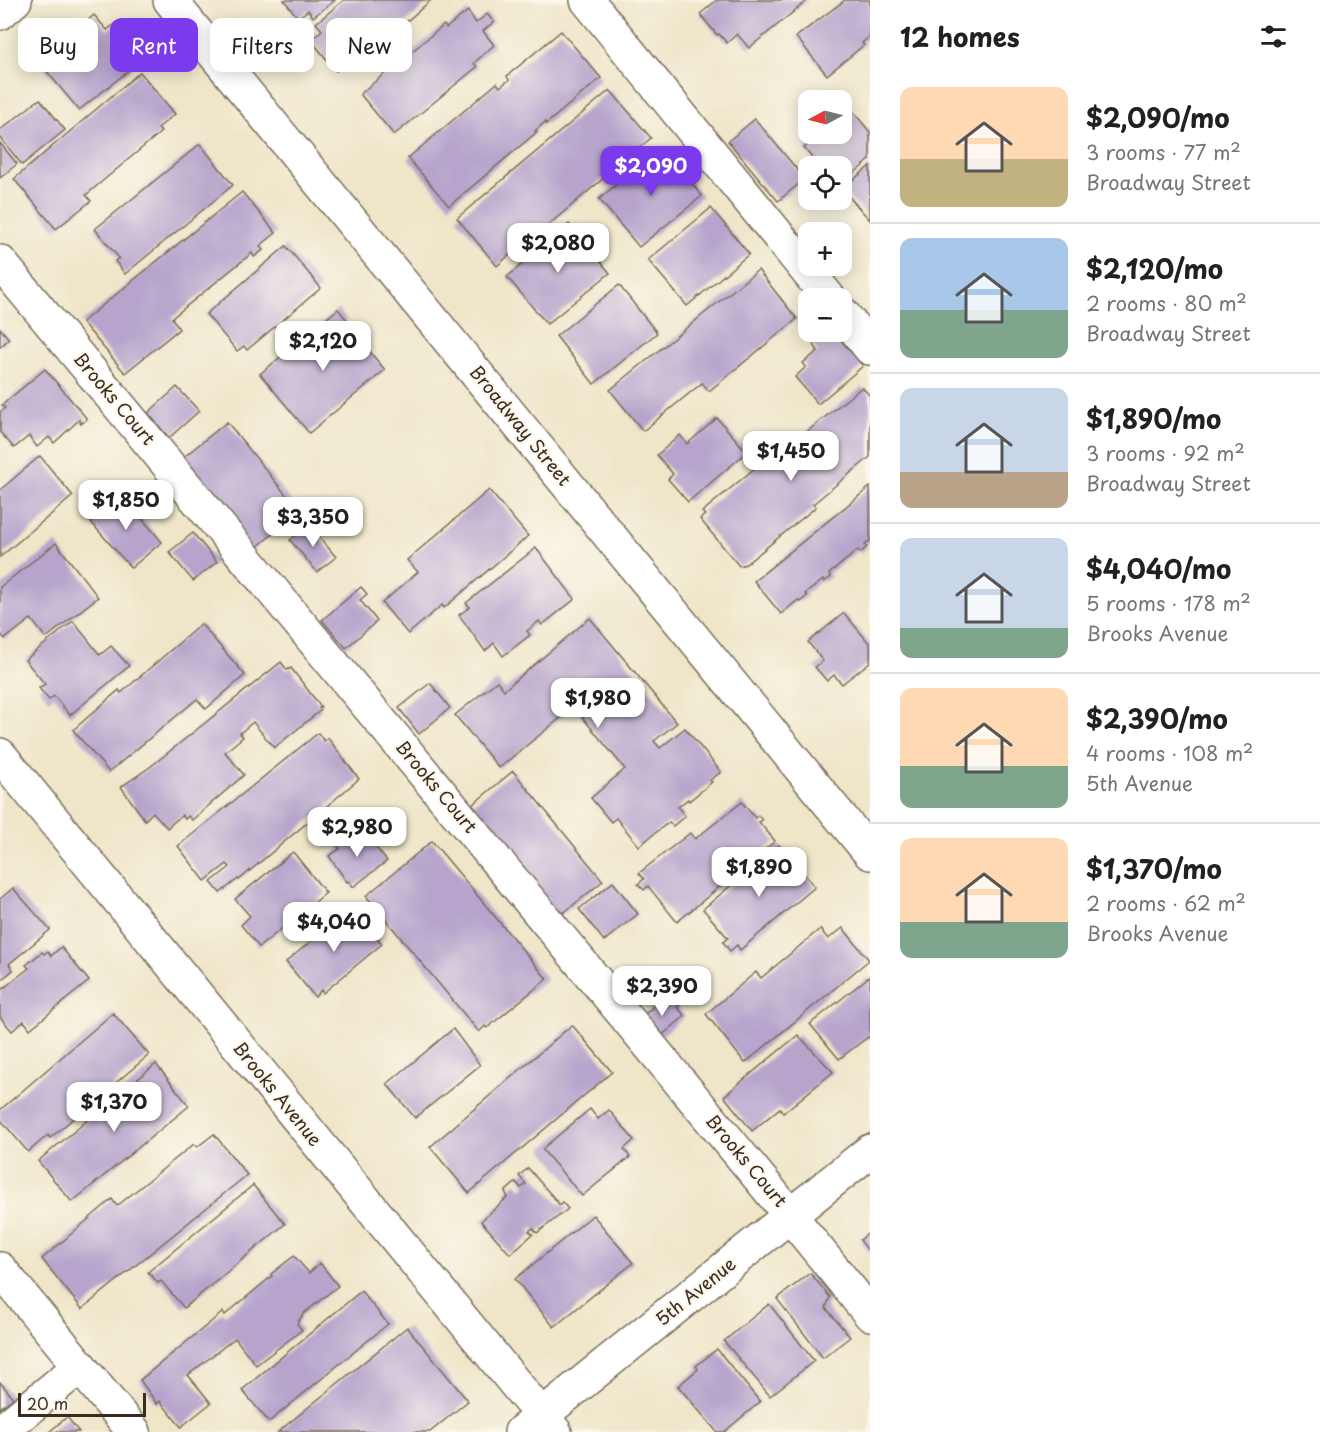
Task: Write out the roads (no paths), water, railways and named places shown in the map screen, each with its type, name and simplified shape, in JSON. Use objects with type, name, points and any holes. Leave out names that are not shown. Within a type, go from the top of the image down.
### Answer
[{"type":"street","points":[[0,13],[15,0]]},
{"type":"street","name":"Broadway Street","points":[[170,0],[870,853]]},
{"type":"street","points":[[586,0],[821,288]]},
{"type":"street","name":"Brooks Court","points":[[0,261],[791,1215],[870,1314]]},
{"type":"street","points":[[852,326],[870,348]]},
{"type":"street","name":"Brooks Avenue","points":[[0,755],[539,1426]]},
{"type":"street","name":"5th Avenue","points":[[539,1426],[870,1151]]},
{"type":"street","points":[[0,1269],[134,1432]]},
{"type":"street","points":[[0,1432],[80,1366]]}]
